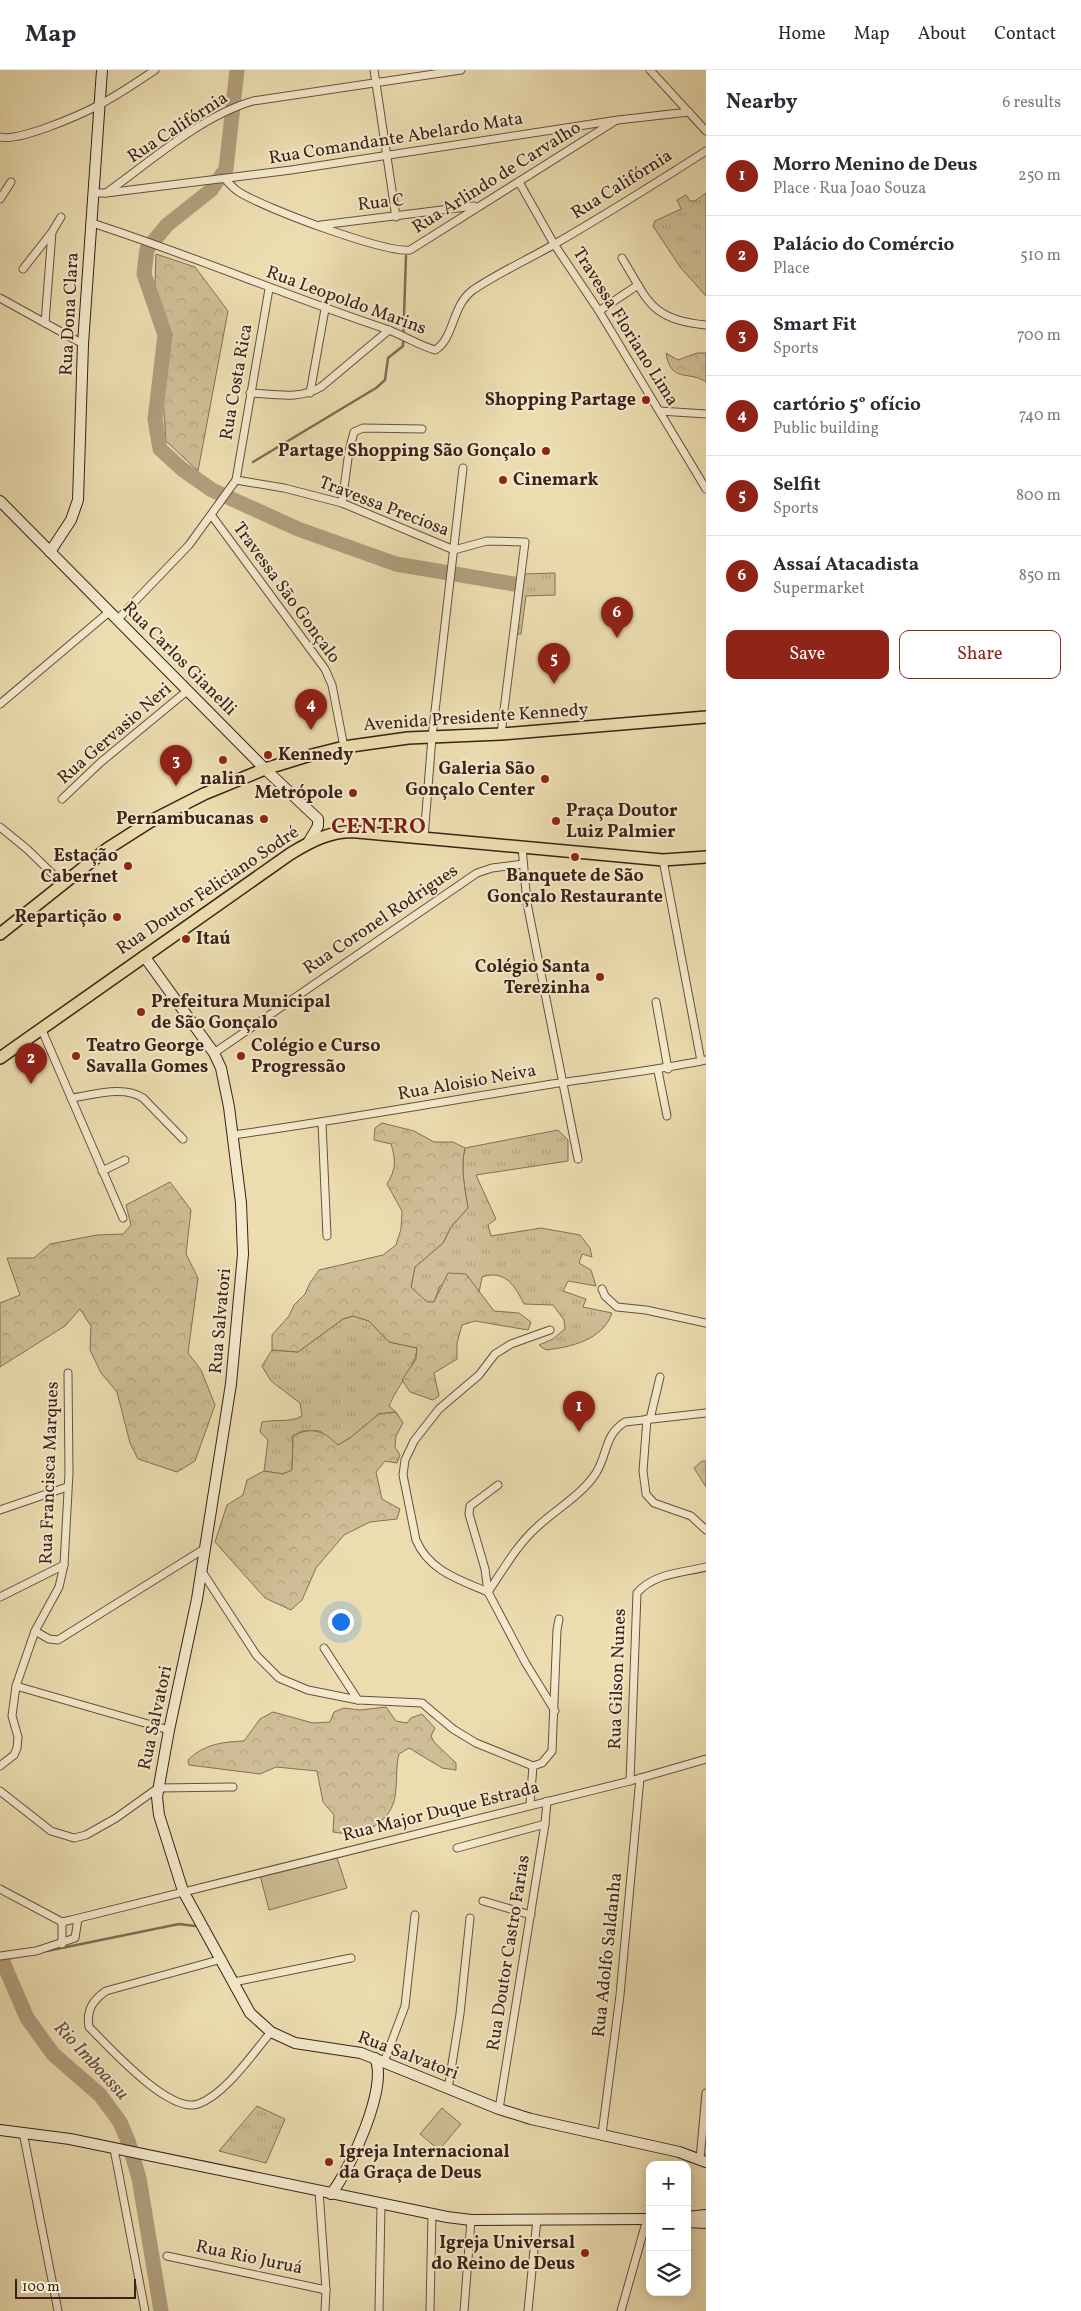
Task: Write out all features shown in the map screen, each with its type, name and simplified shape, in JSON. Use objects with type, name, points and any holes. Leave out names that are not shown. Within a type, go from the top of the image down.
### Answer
[{"type":"main road","name":"Rua Dona Clara","points":[[50,552],[71,520],[78,500],[83,344],[102,70]]},
{"type":"main road","name":"Rua Carlos Gianelli","points":[[1,505],[265,769],[318,819],[318,826],[308,842]]},
{"type":"main road","name":"Avenida Presidente Kennedy","points":[[0,934],[107,849],[150,821],[204,794],[265,769],[344,747],[379,741],[432,736],[501,734],[706,717]]},
{"type":"main road","name":"Rua Doutor Feliciano Sodré","points":[[0,1058],[308,842],[336,832],[348,831],[663,860],[706,856]]},
{"type":"main road","name":"Rua Salvatori","points":[[144,956],[214,1053],[225,1083],[241,1203],[242,1281],[231,1384],[197,1599],[168,1730],[158,1788],[159,1815],[183,1892],[222,1959],[250,2013],[271,2032],[295,2043],[347,2050],[379,2060],[498,2109],[531,2119],[602,2134],[703,2161]]},
{"type":"main road","points":[[331,2194],[355,2154],[364,2131],[380,2074],[379,2060]]},
{"type":"main road","points":[[380,2074],[395,2066]]},
{"type":"main road","points":[[0,2130],[23,2132],[140,2154],[381,2204],[471,2220],[646,2219]]},
{"type":"main road","points":[[691,2217],[706,2215]]},
{"type":"main road","points":[[691,2222],[706,2223]]},
{"type":"street","points":[[0,138],[13,138],[30,133],[99,105],[155,70]]},
{"type":"street","points":[[374,70],[396,217]]},
{"type":"street","name":"Rua Califórnia","points":[[106,193],[228,109],[253,101],[461,70]]},
{"type":"street","points":[[650,70],[706,131]]},
{"type":"street","name":"Rua Comandante Abelardo Mata","points":[[106,193],[221,180],[618,120],[690,112]]},
{"type":"street","name":"Rua Arlindo de Carvalho","points":[[221,180],[240,192],[318,225],[402,251],[420,245],[478,206],[574,150],[618,120]]},
{"type":"street","name":"Rua Califórnia","points":[[554,244],[706,151]]},
{"type":"street","points":[[0,199],[11,182]]},
{"type":"street","name":"Travessa Floriano Lima","points":[[519,182],[554,244],[599,311],[706,489]]},
{"type":"street","points":[[93,194],[106,193]]},
{"type":"street","name":"Rua C","points":[[318,225],[478,206]]},
{"type":"street","points":[[23,269],[52,232],[61,216]]},
{"type":"street","name":"Rua Leopoldo Marins","points":[[92,223],[158,245],[269,289],[390,330],[435,350],[441,346],[448,334],[458,306],[464,298],[473,290],[554,244]]},
{"type":"street","points":[[45,323],[52,232]]},
{"type":"street","points":[[622,258],[650,305],[665,317],[685,323],[706,326]]},
{"type":"street","points":[[599,311],[638,285]]},
{"type":"street","name":"Rua Costa Rica","points":[[234,483],[269,289]]},
{"type":"street","points":[[0,298],[83,344]]},
{"type":"street","points":[[310,394],[325,309]]},
{"type":"street","points":[[250,392],[301,396],[310,394],[390,330]]},
{"type":"street","points":[[660,411],[706,414]]},
{"type":"street","points":[[342,503],[349,451],[354,432],[363,428],[422,429]]},
{"type":"street","points":[[424,838],[432,736],[463,468]]},
{"type":"street","points":[[117,620],[189,545],[218,508],[234,483]]},
{"type":"street","name":"Travessa Preciosa","points":[[234,483],[284,488],[342,503],[454,550],[487,541],[525,542],[501,734]]},
{"type":"street","name":"Travessa São Gonçalo","points":[[212,516],[326,669],[332,685],[344,747]]},
{"type":"street","points":[[0,704],[109,612]]},
{"type":"street","name":"Rua Gervasio Neri","points":[[62,799],[101,762],[187,691]]},
{"type":"street","points":[[0,827],[63,884]]},
{"type":"street","points":[[522,847],[522,864],[527,903],[578,1159]]},
{"type":"street","points":[[663,860],[703,1061]]},
{"type":"street","name":"Rua Coronel Rodrigues","points":[[214,1053],[477,873],[492,868],[522,864]]},
{"type":"street","points":[[656,1002],[668,1069]]},
{"type":"street","points":[[41,1028],[122,1218]]},
{"type":"street","name":"Rua Aloisio Neiva","points":[[233,1135],[322,1123],[563,1083],[658,1071],[703,1061]]},
{"type":"street","points":[[658,1071],[667,1116]]},
{"type":"street","points":[[71,1098],[125,1091],[136,1093],[183,1139]]},
{"type":"street","points":[[322,1123],[328,1236]]},
{"type":"street","points":[[102,1171],[126,1160]]},
{"type":"street","points":[[602,1289],[604,1296],[616,1307],[646,1310],[706,1323]]},
{"type":"street","points":[[488,1592],[455,1579],[430,1562],[420,1549],[405,1489],[405,1460],[414,1441],[426,1423],[438,1409],[479,1376],[495,1354],[511,1344],[550,1330]]},
{"type":"street","name":"Rua Francisca Marques","points":[[0,1766],[14,1755],[17,1748],[18,1737],[12,1716],[16,1686],[35,1631],[59,1587],[64,1565],[68,1373]]},
{"type":"street","points":[[660,1377],[648,1419],[643,1471],[646,1494],[654,1503],[691,1516],[706,1530]]},
{"type":"street","points":[[488,1592],[510,1559],[535,1529],[592,1478],[601,1465],[611,1433],[616,1427],[625,1422],[706,1413]]},
{"type":"street","points":[[498,1485],[470,1506],[469,1514],[476,1544],[485,1569],[488,1592],[525,1662],[555,1712]]},
{"type":"street","points":[[0,1510],[67,1487]]},
{"type":"street","points":[[35,1631],[49,1639],[58,1640],[204,1549]]},
{"type":"street","points":[[0,1596],[64,1565]]},
{"type":"street","name":"Rua Gilson Nunes","points":[[630,1781],[637,1593],[647,1582],[656,1578],[706,1567]]},
{"type":"street","points":[[201,1570],[257,1656],[279,1678],[308,1690],[358,1700],[422,1703],[431,1708],[453,1729],[476,1743],[533,1766],[542,1763],[552,1751],[559,1620]]},
{"type":"street","points":[[324,1648],[358,1700]]},
{"type":"street","points":[[16,1686],[168,1730]]},
{"type":"street","name":"Rua Major Duque Estrada","points":[[62,1922],[406,1837],[530,1804],[630,1781],[706,1759]]},
{"type":"street","points":[[530,1804],[533,1766]]},
{"type":"street","name":"Rua Adolfo Saldanha","points":[[602,2134],[620,1995],[640,1778]]},
{"type":"street","points":[[0,1791],[52,1831],[74,1838],[86,1835],[116,1818],[158,1788],[233,1786]]},
{"type":"street","name":"Rua Doutor Castro Farias","points":[[498,2109],[546,1824],[547,1801]]},
{"type":"street","points":[[457,1848],[546,1824]]},
{"type":"street","points":[[0,1889],[62,1922],[62,1944]]},
{"type":"street","points":[[483,1901],[531,1915]]},
{"type":"street","points":[[379,2060],[405,2006],[411,1966],[415,1915]]},
{"type":"street","points":[[448,2089],[460,2014],[470,1918]]},
{"type":"street","points":[[0,1956],[62,1944],[75,1938],[78,1919]]},
{"type":"street","points":[[234,1982],[351,1958]]},
{"type":"street","points":[[222,1959],[106,1991],[94,1999],[89,2011],[89,2027],[165,2096],[190,2106],[199,2104],[213,2095],[235,2075],[271,2032]]},
{"type":"street","points":[[703,2161],[706,2093]]},
{"type":"street","points":[[23,2132],[58,2311]]},
{"type":"street","points":[[118,2150],[145,2311]]},
{"type":"street","points":[[319,2191],[326,2290],[325,2311]]},
{"type":"street","points":[[379,2311],[381,2204]]},
{"type":"street","points":[[430,2311],[432,2214]]},
{"type":"street","points":[[528,2311],[537,2219]]},
{"type":"street","points":[[464,2311],[471,2220]]},
{"type":"street","points":[[621,2311],[646,2226]]},
{"type":"street","name":"Rua Rio Juruá","points":[[167,2256],[326,2290]]},
{"type":"green space","points":[[706,193],[706,296],[680,267],[653,226],[655,221],[681,209],[677,200],[686,195],[690,201],[695,201]]},
{"type":"green space","points":[[156,254],[195,267],[228,311],[198,471],[166,441],[155,285]]},
{"type":"green space","points":[[666,353],[678,360],[697,353],[706,353],[706,382],[676,373],[668,363]]},
{"type":"green space","points":[[555,573],[555,595],[526,596],[521,634],[516,634],[523,574]]},
{"type":"green space","points":[[382,1123],[414,1131],[434,1142],[453,1142],[465,1148],[463,1170],[468,1208],[451,1227],[443,1243],[415,1267],[411,1287],[427,1302],[434,1302],[448,1273],[466,1274],[494,1311],[519,1313],[531,1322],[528,1330],[475,1321],[462,1325],[457,1343],[457,1359],[434,1373],[439,1396],[433,1400],[410,1392],[402,1380],[416,1359],[417,1348],[389,1342],[369,1321],[353,1316],[343,1319],[298,1352],[272,1350],[272,1335],[289,1316],[294,1305],[305,1294],[319,1270],[383,1255],[396,1245],[401,1229],[402,1211],[387,1184],[394,1169],[394,1155],[391,1144],[374,1140],[375,1128]]},
{"type":"green space","points":[[558,1130],[568,1140],[568,1161],[476,1175],[496,1219],[488,1225],[491,1236],[541,1228],[580,1235],[590,1248],[592,1257],[582,1254],[579,1263],[591,1270],[596,1286],[568,1281],[563,1291],[586,1299],[583,1307],[612,1313],[608,1322],[594,1336],[566,1347],[546,1350],[539,1345],[553,1339],[565,1329],[564,1320],[553,1305],[524,1304],[513,1285],[503,1277],[490,1275],[482,1277],[479,1293],[466,1274],[440,1286],[434,1302],[427,1303],[411,1287],[415,1267],[443,1243],[451,1227],[468,1208],[463,1170],[465,1148]]},
{"type":"green space","points":[[170,1182],[191,1210],[186,1254],[198,1278],[188,1353],[201,1370],[215,1405],[195,1461],[177,1472],[138,1459],[130,1443],[117,1392],[101,1373],[90,1350],[91,1326],[80,1309],[65,1326],[0,1367],[0,1303],[20,1295],[7,1258],[34,1258],[50,1244],[97,1235],[123,1234],[131,1225],[126,1205]]},
{"type":"green space","points":[[354,1316],[369,1321],[389,1342],[417,1348],[410,1370],[389,1406],[396,1412],[379,1414],[350,1438],[338,1445],[320,1431],[302,1431],[293,1436],[292,1470],[283,1474],[264,1471],[268,1440],[260,1432],[262,1422],[288,1420],[302,1416],[300,1403],[271,1381],[262,1366],[272,1350],[298,1352],[343,1319]]},
{"type":"green space","points":[[396,1412],[403,1423],[396,1436],[395,1447],[400,1455],[397,1463],[385,1461],[376,1472],[382,1499],[400,1509],[397,1519],[370,1522],[344,1535],[316,1568],[302,1600],[291,1610],[265,1598],[215,1542],[227,1505],[243,1495],[247,1480],[264,1471],[283,1474],[292,1470],[293,1436],[306,1431],[317,1431],[328,1436],[338,1445],[350,1438],[379,1414]]},
{"type":"green space","points":[[702,1461],[706,1461],[706,1487],[694,1468]]},
{"type":"green space","points":[[386,1707],[396,1721],[407,1723],[411,1718],[422,1714],[435,1728],[431,1736],[434,1742],[456,1763],[456,1770],[442,1768],[409,1748],[399,1754],[396,1788],[390,1810],[384,1819],[376,1825],[356,1833],[333,1832],[334,1815],[323,1802],[317,1771],[276,1767],[260,1774],[189,1765],[188,1760],[207,1747],[221,1743],[244,1741],[260,1719],[273,1712],[313,1723],[330,1722],[334,1712],[344,1708],[360,1710]]},
{"type":"green space","points":[[337,1858],[347,1888],[269,1910],[260,1875]]},
{"type":"green space","points":[[257,2106],[285,2119],[266,2163],[219,2151]]},
{"type":"green space","points":[[442,2108],[461,2124],[439,2150],[420,2134]]},
{"type":"waterway","points":[[237,70],[226,169],[211,190],[167,225],[147,249],[144,274],[165,335],[155,419],[160,449],[182,469],[212,490],[298,529],[396,564],[514,584]]},
{"type":"waterway","points":[[253,462],[376,388],[385,380],[388,358],[403,346],[406,256]]},
{"type":"waterway","points":[[210,488],[214,485]]},
{"type":"waterway","name":"Rio Imboassu","points":[[47,1951],[179,1924],[195,1926]]},
{"type":"waterway","name":"Rio Imboassu","points":[[0,1960],[12,1958]]},
{"type":"waterway","name":"Rio Imboassu","points":[[2,1960],[27,2018],[53,2054],[100,2095],[120,2122],[139,2178],[161,2311]]},
{"type":"place","name":"Shopping Partage","points":[[646,400]]},
{"type":"place","name":"Partage Shopping São Gonçalo","points":[[546,451]]},
{"type":"place","name":"Cinemark","points":[[503,480]]},
{"type":"place","name":"Assaí Atacadista","points":[[617,638]]},
{"type":"place","name":"Selfit","points":[[554,684]]},
{"type":"place","name":"cartório 5° ofício","points":[[311,730]]},
{"type":"place","name":"Kennedy","points":[[268,755]]},
{"type":"place","name":"nalin","points":[[223,760]]},
{"type":"place","name":"Galeria São Gonçalo Center","points":[[545,779]]},
{"type":"place","name":"Smart Fit","points":[[176,786]]},
{"type":"place","name":"Metrópole","points":[[353,793]]},
{"type":"place","name":"Pernambucanas","points":[[264,819]]},
{"type":"place","name":"Praça Doutor Luiz Palmier","points":[[556,821]]},
{"type":"place","name":"Banquete de São Gonçalo Restaurante","points":[[575,857]]},
{"type":"place","name":"Estação Cabernet","points":[[128,866]]},
{"type":"place","name":"Repartição","points":[[117,917]]},
{"type":"place","name":"Itaú","points":[[186,939]]},
{"type":"place","name":"Colégio Santa Terezinha","points":[[600,977]]},
{"type":"place","name":"Prefeitura Municipal de São Gonçalo","points":[[141,1012]]},
{"type":"place","name":"Teatro George Savalla Gomes","points":[[76,1056]]},
{"type":"place","name":"Colégio e Curso Progressão","points":[[241,1056]]},
{"type":"place","name":"Palácio do Comércio","points":[[31,1084]]},
{"type":"place","name":"Morro Menino de Deus","points":[[579,1432]]},
{"type":"place","name":"Igreja Internacional da Graça de Deus","points":[[329,2162]]},
{"type":"place","name":"Igreja Universal do Reino de Deus","points":[[585,2253]]},
{"type":"district","name":"CENTRO","points":[[379,827]]}]
